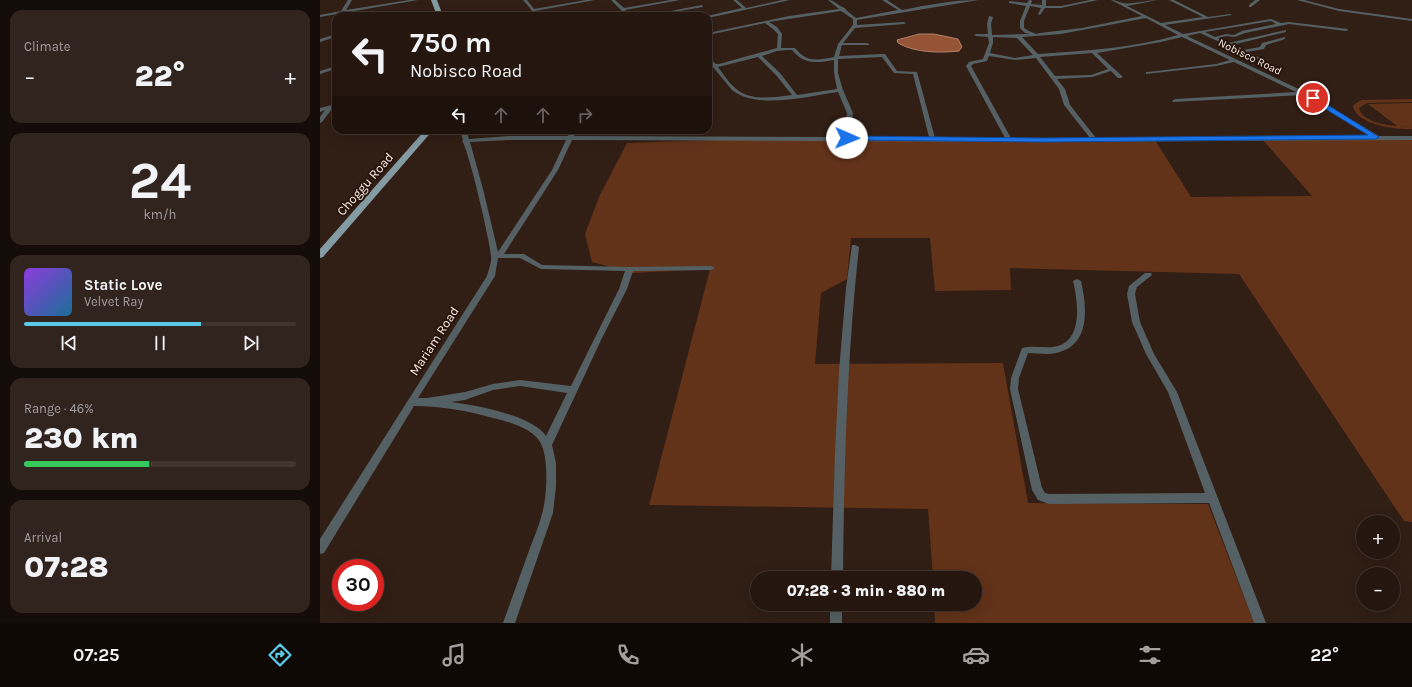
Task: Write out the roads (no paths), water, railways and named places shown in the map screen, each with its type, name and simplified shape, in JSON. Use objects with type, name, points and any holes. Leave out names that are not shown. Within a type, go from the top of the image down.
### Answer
[{"type":"main road","points":[[434,0],[438,6],[439,12]]},
{"type":"main road","points":[[438,6],[440,0]]},
{"type":"main road","name":"Choggu Road","points":[[320,255],[426,134]]},
{"type":"street","points":[[343,12],[350,0]]},
{"type":"street","points":[[343,12],[416,0]]},
{"type":"street","points":[[411,1],[420,0]]},
{"type":"street","points":[[527,0],[533,10],[593,0]]},
{"type":"street","points":[[613,0],[624,12]]},
{"type":"street","points":[[623,9],[678,0]]},
{"type":"street","points":[[698,0],[707,12]]},
{"type":"street","points":[[735,0],[745,9]]},
{"type":"street","points":[[712,16],[785,0]]},
{"type":"street","points":[[830,0],[844,9],[855,19]]},
{"type":"street","points":[[884,0],[900,10]]},
{"type":"street","points":[[930,0],[937,5]]},
{"type":"street","points":[[855,19],[900,10],[977,0]]},
{"type":"street","points":[[1040,14],[1044,7],[1044,0]]},
{"type":"street","points":[[1065,0],[1075,4]]},
{"type":"street","points":[[1010,2],[1030,2],[1044,7],[1060,7],[1096,0]]},
{"type":"street","name":"Nobisco Road","points":[[1113,0],[1182,35],[1304,93],[1376,137]]},
{"type":"street","points":[[1123,5],[1156,0]]},
{"type":"street","points":[[1171,0],[1206,17]]},
{"type":"street","points":[[1250,6],[1258,0]]},
{"type":"street","points":[[1299,0],[1339,10],[1412,20]]},
{"type":"street","points":[[1030,2],[1022,21],[1022,28],[1028,32],[1040,35]]},
{"type":"street","points":[[654,4],[662,12]]},
{"type":"street","points":[[674,12],[702,6]]},
{"type":"street","points":[[712,33],[766,22],[844,9]]},
{"type":"street","points":[[320,16],[332,14]]},
{"type":"street","points":[[1160,24],[1230,15]]},
{"type":"street","points":[[991,17],[989,24],[991,44],[985,60],[970,63],[968,66],[1009,140]]},
{"type":"street","points":[[976,35],[991,37],[1019,37],[1072,32],[1146,17]]},
{"type":"street","points":[[847,138],[850,113],[840,90],[836,73],[836,58],[840,44],[854,27],[855,19]]},
{"type":"street","points":[[987,54],[1015,58],[1093,52],[1161,41],[1182,35],[1270,20],[1281,24]]},
{"type":"street","points":[[766,22],[775,28],[780,34],[779,49]]},
{"type":"street","points":[[1261,22],[1272,26]]},
{"type":"street","points":[[854,27],[904,23]]},
{"type":"street","points":[[1215,38],[1235,36],[1244,32],[1289,23],[1346,30]]},
{"type":"street","points":[[1241,25],[1265,36]]},
{"type":"street","points":[[1231,27],[1244,32]]},
{"type":"street","points":[[1230,44],[1284,31]]},
{"type":"street","points":[[1201,32],[1230,44],[1263,61]]},
{"type":"street","points":[[323,33],[325,38]]},
{"type":"street","points":[[1244,51],[1262,48],[1264,44],[1283,38],[1274,34]]},
{"type":"street","points":[[320,41],[332,36]]},
{"type":"street","points":[[1019,37],[1037,56],[1062,89],[1067,105],[1094,139]]},
{"type":"street","points":[[1241,42],[1254,49]]},
{"type":"street","points":[[840,44],[867,44]]},
{"type":"street","points":[[715,66],[750,58],[758,54],[779,49],[793,49],[799,56],[811,62],[836,58],[883,55],[896,72],[915,73],[932,139]]},
{"type":"street","points":[[1093,52],[1120,77]]},
{"type":"street","points":[[758,54],[778,74],[795,96]]},
{"type":"street","points":[[1148,73],[1216,65],[1234,60]]},
{"type":"street","points":[[712,63],[721,76],[734,90],[746,98],[765,99],[840,90]]},
{"type":"street","points":[[320,73],[332,68]]},
{"type":"street","points":[[1053,78],[1092,76],[1112,69]]},
{"type":"street","points":[[1175,101],[1304,93]]},
{"type":"street","points":[[320,110],[330,108]]},
{"type":"street","points":[[320,122],[330,108]]},
{"type":"street","name":"Mariam Road","points":[[320,549],[491,276],[497,256],[472,155],[465,141],[464,134]]},
{"type":"street","points":[[497,256],[555,170],[572,134]]},
{"type":"street","points":[[678,134],[679,138]]},
{"type":"street","points":[[465,141],[509,138],[847,138],[1009,140],[1412,138]]},
{"type":"street","points":[[837,571],[840,431],[847,308],[855,247]]},
{"type":"street","points":[[497,256],[521,256],[541,267],[630,269],[711,268]]},
{"type":"street","points":[[548,445],[598,338],[623,289],[630,269]]},
{"type":"street","points":[[1148,275],[1133,286],[1131,294],[1136,322],[1150,354],[1172,392],[1260,623]]},
{"type":"street","points":[[1077,281],[1082,301],[1081,317],[1077,334],[1072,341],[1060,349],[1025,350],[1015,378],[1014,389],[1037,490],[1042,497],[1049,499],[1212,498]]},
{"type":"street","points":[[427,402],[465,396],[493,387],[520,383],[574,390]]},
{"type":"street","points":[[411,402],[427,402],[469,408],[511,420],[531,428],[541,436],[548,445],[551,462],[551,486],[548,512],[509,623]]},
{"type":"street","points":[[836,611],[836,623]]}]
